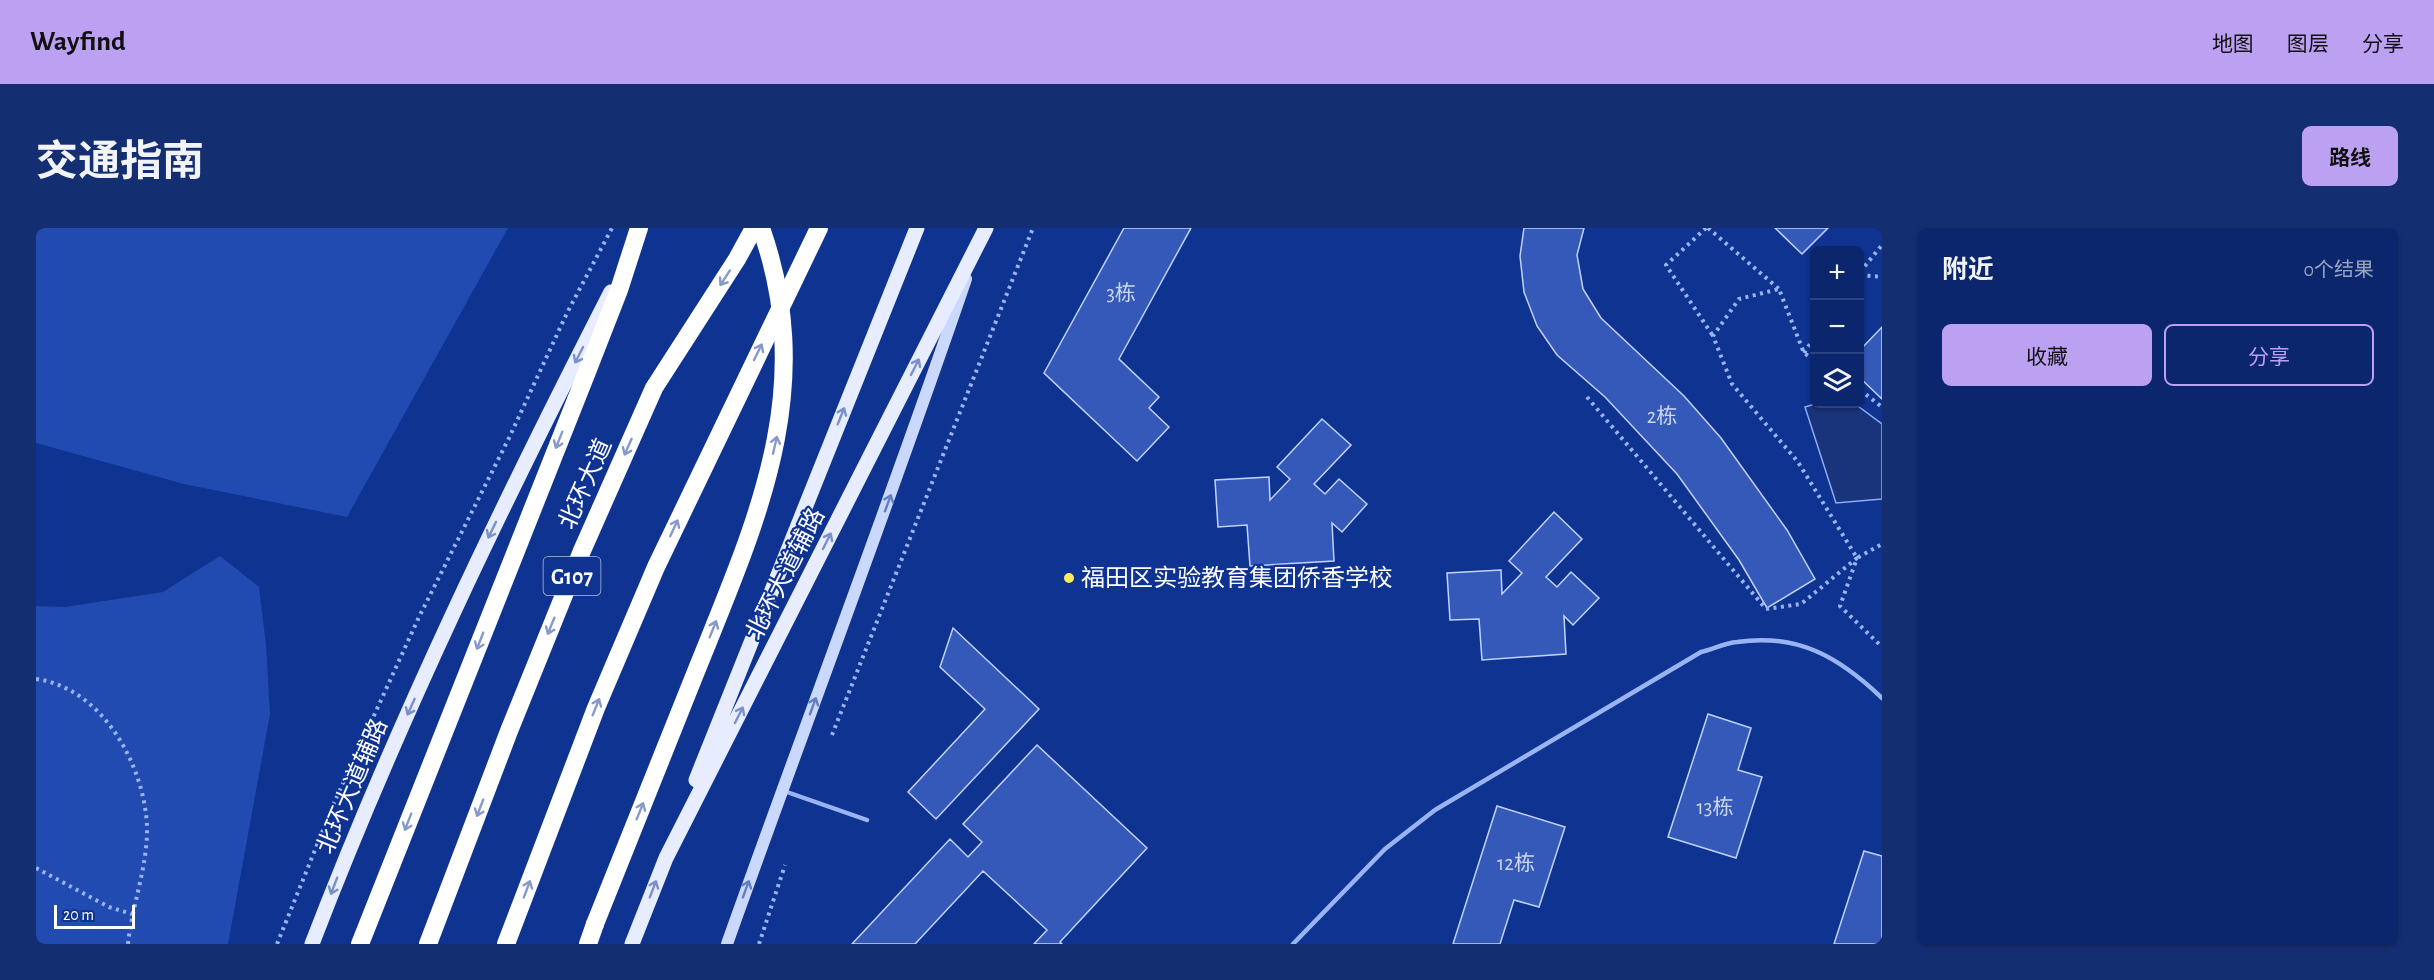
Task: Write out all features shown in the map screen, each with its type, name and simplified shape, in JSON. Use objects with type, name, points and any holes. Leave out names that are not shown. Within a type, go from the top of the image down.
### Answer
[{"type":"highway","points":[[360,944],[591,362],[641,228]]},
{"type":"highway","name":"北环大道","points":[[428,944],[509,730],[581,553],[654,388],[754,228]]},
{"type":"highway","points":[[588,944],[739,564],[772,458],[780,416],[784,371],[784,333],[780,300],[761,228]]},
{"type":"highway","points":[[506,944],[596,708],[656,567],[819,228]]},
{"type":"main road","name":"北环大道辅路","points":[[312,944],[349,848],[457,602],[641,228]]},
{"type":"main road","points":[[666,858],[917,228]]},
{"type":"main road","name":"北环大道辅路","points":[[632,944],[666,858],[986,228]]},
{"type":"street","points":[[727,944],[907,452],[976,248]]},
{"type":"lane","points":[[1293,944],[1385,849],[1435,810],[1701,652],[1736,642],[1772,640],[1808,647],[1840,662],[1882,698]]},
{"type":"lane","points":[[782,790],[867,820]]},
{"type":"path","points":[[277,944],[334,803],[419,617],[567,314],[612,228]]},
{"type":"path","points":[[832,735],[1033,228]]},
{"type":"path","points":[[1810,357],[1804,353],[1779,289],[1707,228],[1666,264],[1713,336],[1732,384],[1798,462],[1857,558]]},
{"type":"path","points":[[1864,269],[1882,245]]},
{"type":"path","points":[[1864,275],[1882,277]]},
{"type":"path","points":[[1713,336],[1739,298],[1779,289]]},
{"type":"path","points":[[1804,353],[1810,345]]},
{"type":"path","points":[[1864,393],[1882,407]]},
{"type":"path","points":[[1587,397],[1766,609],[1801,604],[1857,558],[1882,544]]},
{"type":"path","points":[[1857,558],[1840,606],[1882,646]]},
{"type":"path","points":[[36,679],[71,691],[96,710],[122,740],[140,788],[147,825],[145,855],[128,944]]},
{"type":"path","points":[[759,944],[785,865]]},
{"type":"path","points":[[36,868],[109,907],[132,914]]},
{"type":"shaded area","points":[[36,228],[508,228],[347,517],[184,484],[36,443]]},
{"type":"shaded area","points":[[1805,407],[1860,408],[1882,424],[1882,499],[1836,503]]},
{"type":"shaded area","points":[[220,556],[259,587],[266,645],[270,714],[228,944],[36,944],[36,606],[65,607],[163,592]]},
{"type":"building","points":[[1124,228],[1191,228],[1119,359],[1159,397],[1149,408],[1169,427],[1137,461],[1044,373]]},
{"type":"building","points":[[1524,228],[1584,228],[1577,255],[1583,289],[1601,318],[1684,396],[1721,438],[1787,530],[1815,579],[1767,608],[1739,560],[1677,474],[1605,397],[1557,355],[1537,326],[1524,292],[1520,256]]},
{"type":"building","points":[[1775,228],[1828,228],[1802,254]]},
{"type":"building","points":[[1882,327],[1882,399],[1864,382],[1864,346]]},
{"type":"building","points":[[1322,419],[1351,445],[1314,484],[1325,494],[1339,479],[1367,504],[1342,532],[1332,523],[1334,561],[1250,566],[1247,525],[1218,527],[1215,480],[1269,477],[1270,500],[1290,479],[1277,467]]},
{"type":"building","points":[[1554,512],[1582,539],[1546,577],[1557,587],[1571,572],[1599,598],[1573,625],[1564,616],[1566,654],[1482,660],[1479,619],[1450,620],[1447,573],[1501,570],[1502,594],[1522,573],[1509,561]]},
{"type":"building","points":[[953,628],[1039,709],[936,819],[908,792],[985,709],[940,667]]},
{"type":"building","points":[[1708,714],[1751,728],[1738,770],[1762,777],[1736,858],[1668,837]]},
{"type":"building","points":[[1037,745],[1147,848],[1060,942],[1062,944],[1034,944],[1047,930],[983,871],[915,944],[852,944],[950,839],[968,857],[982,842],[963,824]]},
{"type":"building","points":[[1497,806],[1565,827],[1539,907],[1514,900],[1500,944],[1453,944]]},
{"type":"building","points":[[1864,851],[1882,856],[1882,944],[1834,944]]},
{"type":"place","name":"福田区实验教育集团侨香学校","points":[[1069,578]]}]
